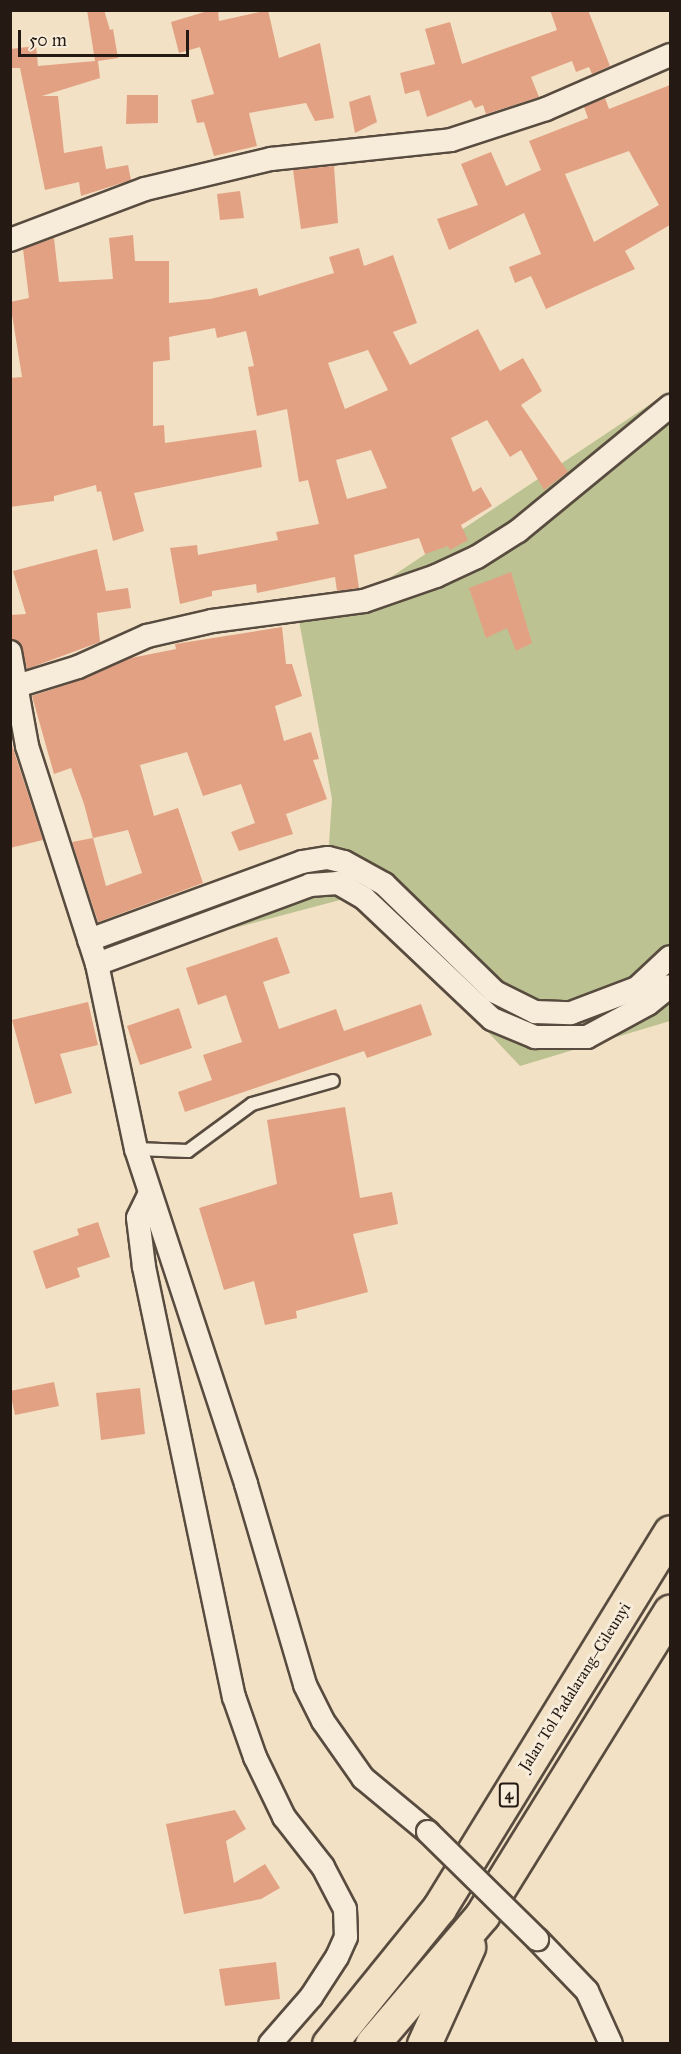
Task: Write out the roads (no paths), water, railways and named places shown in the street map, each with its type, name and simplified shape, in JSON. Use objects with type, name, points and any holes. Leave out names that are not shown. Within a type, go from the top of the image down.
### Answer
[{"type":"highway","name":"Jalan Tol Padalarang–Cileunyi","points":[[329,2043],[439,1908],[670,1532]]},
{"type":"highway","points":[[424,2043],[482,1915],[670,1612]]},
{"type":"highway","points":[[372,2043],[482,1915]]},
{"type":"street","points":[[10,240],[145,189],[271,159],[451,141],[546,109],[670,55]]},
{"type":"street","points":[[17,686],[78,667],[147,636],[212,621],[364,602],[436,576],[477,557],[518,531],[670,406]]},
{"type":"street","points":[[10,652],[17,686],[16,719],[27,746],[97,964],[136,1149],[149,1195],[246,1484],[305,1685],[323,1721],[363,1778],[428,1832],[587,1991],[611,2043]]},
{"type":"street","points":[[89,940],[302,862],[328,858],[344,862],[384,884],[495,992],[535,1012],[571,1013],[637,988],[670,957]]},
{"type":"street","points":[[302,862],[310,885]]},
{"type":"street","points":[[97,964],[310,885],[338,883],[364,898],[492,1019],[535,1037],[586,1037],[648,1004],[670,986]]},
{"type":"street","points":[[149,1195],[138,1218],[144,1267],[234,1697],[255,1757],[284,1817],[323,1868],[345,1910],[346,1937],[338,1957],[311,1997],[270,2043]]},
{"type":"lane","points":[[136,1149],[188,1151],[252,1104],[333,1081]]}]
